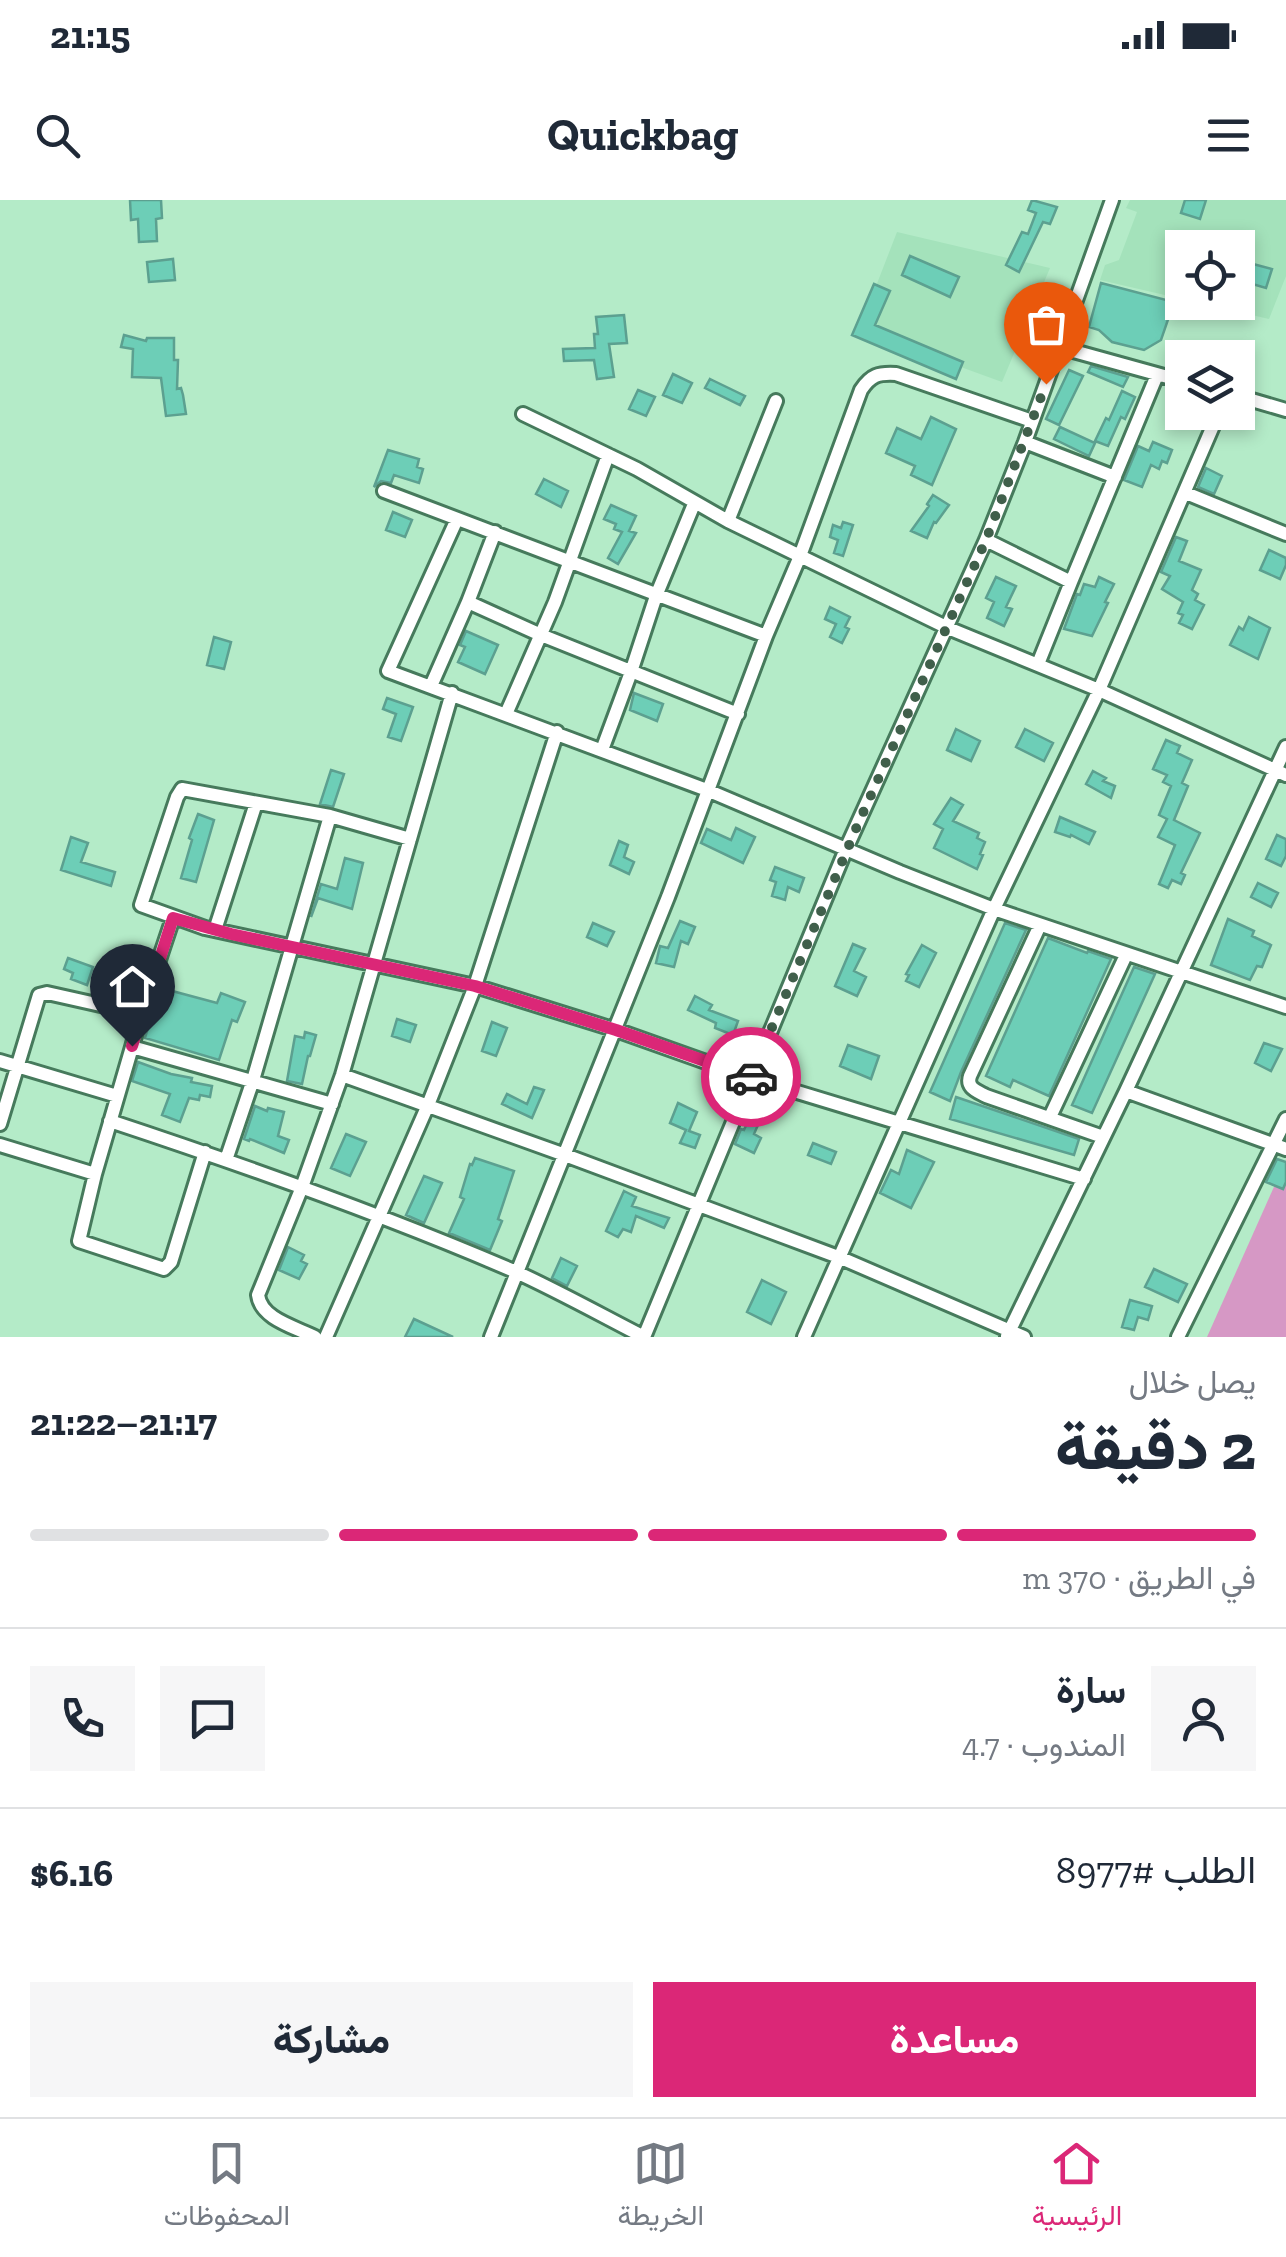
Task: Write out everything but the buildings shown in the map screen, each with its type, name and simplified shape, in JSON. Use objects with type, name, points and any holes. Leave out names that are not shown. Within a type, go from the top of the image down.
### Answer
[{"type":"street","points":[[110,1121],[379,1216],[516,1272],[644,1337],[846,849],[986,540],[1112,200]]},
{"type":"street","points":[[1060,347],[1165,377]]},
{"type":"street","points":[[491,1337],[616,1030],[861,390],[870,377],[896,374],[1032,421]]},
{"type":"street","points":[[1038,664],[1157,375]]},
{"type":"street","points":[[728,522],[776,401]]},
{"type":"street","points":[[1255,401],[1286,410]]},
{"type":"street","points":[[523,414],[637,469],[728,522],[948,628],[1099,690],[1280,773]]},
{"type":"street","points":[[804,1337],[994,909],[1099,690],[1212,430]]},
{"type":"street","points":[[1025,442],[1115,478]]},
{"type":"street","points":[[506,714],[541,635],[608,454]]},
{"type":"street","points":[[384,491],[766,636]]},
{"type":"street","points":[[1186,493],[1286,534]]},
{"type":"street","points":[[602,750],[656,596],[694,504]]},
{"type":"street","points":[[457,520],[388,670],[707,790],[994,909],[1286,1006]]},
{"type":"street","points":[[432,686],[494,532]]},
{"type":"street","points":[[986,540],[1071,582]]},
{"type":"street","points":[[468,602],[738,714]]},
{"type":"street","points":[[314,1337],[266,1313],[258,1300],[260,1290],[342,1075],[452,693]]},
{"type":"street","points":[[326,1337],[428,1106],[475,986],[557,732]]},
{"type":"street","points":[[1008,1334],[1280,773],[1286,747]]},
{"type":"street","points":[[410,839],[330,816],[182,789],[141,905],[215,930],[475,986],[751,1078],[1084,1178]]},
{"type":"street","points":[[215,930],[256,802]]},
{"type":"street","points":[[226,1160],[254,1080],[330,816]]},
{"type":"street","points":[[173,918],[117,1096],[79,1241],[164,1269],[171,1262],[205,1152]]},
{"type":"street","points":[[1040,924],[968,1080],[972,1089],[986,1096],[1103,1137]]},
{"type":"street","points":[[1050,1118],[1126,955]]},
{"type":"street","points":[[0,1124],[36,999],[41,994],[141,1014]]},
{"type":"street","points":[[132,1046],[332,1104]]},
{"type":"street","points":[[0,1061],[117,1096]]},
{"type":"street","points":[[342,1075],[841,1258],[1008,1334],[1024,1337]]},
{"type":"street","points":[[1126,1092],[1279,1147]]},
{"type":"street","points":[[1178,1337],[1279,1147],[1286,1119]]},
{"type":"street","points":[[0,1145],[96,1174]]},
{"type":"shaded area","points":[[1130,200],[1286,200],[1286,276],[1269,319],[1255,316],[1255,230],[1165,230],[1165,295],[1100,280],[1105,265],[1119,260],[1137,212],[1126,208]]},
{"type":"shaded area","points":[[897,232],[1050,268],[1002,382],[859,330]]},
{"type":"shaded area","points":[[1286,1160],[1286,1337],[1207,1337]]},
{"type":"way so far","points":[[751,1077],[858,824],[986,540],[1046,384]]},
{"type":"route","points":[[132,1046],[173,918],[475,986],[751,1077]]}]
